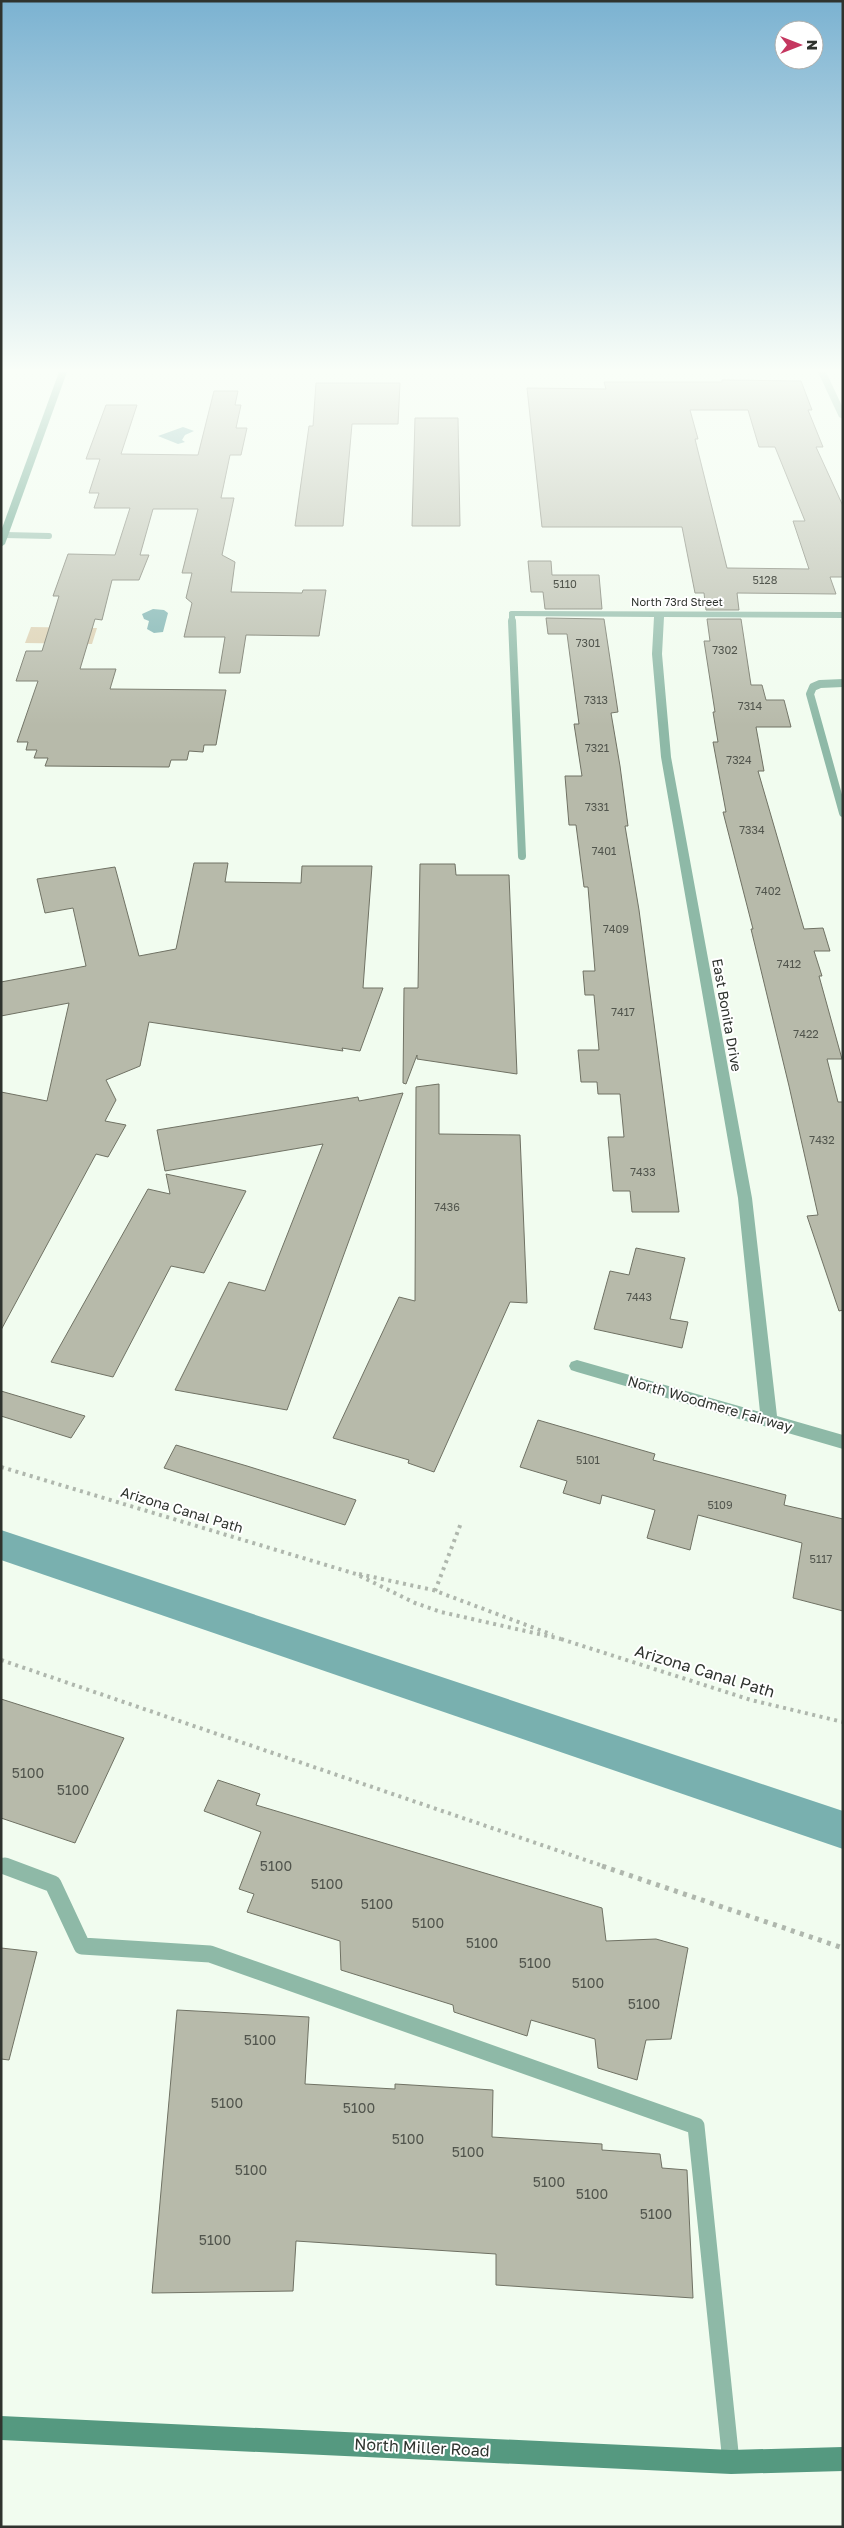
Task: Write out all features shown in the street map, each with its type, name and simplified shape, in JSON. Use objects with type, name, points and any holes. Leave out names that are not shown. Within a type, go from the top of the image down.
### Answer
[{"type":"main road","points":[[1,544],[21,490]]},
{"type":"main road","name":"North Miller Road","points":[[1,2428],[731,2462],[843,2459]]},
{"type":"street","name":"North 73rd Street","points":[[512,614],[843,615]]},
{"type":"street","name":"East Bonita Drive","points":[[659,615],[657,654],[666,757],[745,1198],[769,1420]]},
{"type":"street","name":"North Woodmere Fairway","points":[[576,1366],[843,1442]]},
{"type":"lane","points":[[5,535],[49,536]]},
{"type":"lane","points":[[512,614],[522,856]]},
{"type":"lane","points":[[843,683],[820,684],[813,687],[810,694],[843,813]]},
{"type":"lane","points":[[1,1864],[53,1884],[82,1946],[210,1954],[696,2126],[731,2462]]},
{"type":"path","name":"Arizona Canal Path","points":[[1,1468],[356,1574],[415,1603],[441,1612],[561,1639]]},
{"type":"path","points":[[435,1591],[461,1523]]},
{"type":"path","name":"Arizona Canal Path","points":[[356,1574],[385,1577],[435,1591],[486,1608],[561,1639],[751,1700],[843,1722]]},
{"type":"path","points":[[1,1660],[843,1948]]},
{"type":"shaded area","points":[[31,627],[97,628],[92,644],[25,643]]},
{"type":"water","points":[[153,609],[164,610],[168,613],[163,632],[154,633],[147,629],[149,621],[144,619],[142,614]]},
{"type":"building","points":[[90,490],[223,490],[221,498],[234,498],[222,555],[235,562],[231,592],[302,593],[303,590],[326,590],[319,636],[246,635],[240,673],[219,673],[225,637],[184,637],[192,603],[186,598],[192,573],[182,573],[198,509],[153,509],[140,555],[149,555],[139,580],[112,580],[102,620],[95,619],[80,669],[116,669],[110,689],[226,690],[216,745],[204,745],[203,752],[189,751],[187,760],[171,760],[169,767],[45,766],[48,758],[34,758],[37,750],[26,750],[28,742],[17,742],[38,681],[16,681],[26,651],[42,651],[59,596],[53,596],[68,554],[115,555],[130,508],[94,508],[99,493],[89,493]]},
{"type":"building","points":[[300,490],[346,490],[343,526],[295,526]]},
{"type":"building","points":[[413,490],[459,490],[460,526],[412,526]]},
{"type":"building","points":[[538,490],[708,490],[727,568],[809,569],[793,521],[805,521],[792,490],[836,490],[843,506],[843,577],[830,577],[836,594],[737,593],[739,610],[706,610],[704,593],[695,593],[682,527],[542,527]]},
{"type":"building","points":[[528,561],[551,561],[552,575],[599,575],[602,609],[545,609],[543,592],[531,592]]},
{"type":"building","points":[[546,618],[604,619],[618,712],[611,713],[628,826],[625,826],[639,910],[679,1212],[632,1212],[630,1191],[613,1191],[608,1137],[624,1137],[620,1094],[598,1094],[597,1082],[581,1082],[578,1050],[599,1050],[594,995],[585,995],[583,971],[595,971],[588,887],[584,887],[576,825],[569,825],[565,776],[582,776],[574,724],[579,724],[567,634],[548,634]]},
{"type":"building","points":[[707,619],[741,619],[751,685],[762,685],[766,700],[784,700],[791,727],[756,727],[764,771],[758,771],[804,929],[823,928],[830,951],[814,951],[842,1059],[827,1059],[838,1102],[843,1102],[843,1310],[839,1311],[807,1216],[818,1215],[751,929],[753,929],[723,812],[726,812],[713,742],[718,742],[713,712],[715,712],[704,641],[710,641]]},
{"type":"building","points":[[194,863],[228,863],[225,882],[301,883],[302,866],[372,866],[363,988],[383,988],[360,1051],[342,1048],[343,1051],[149,1022],[140,1066],[106,1080],[116,1100],[105,1121],[126,1125],[108,1157],[96,1154],[1,1330],[1,1092],[47,1101],[69,1003],[1,1016],[1,982],[86,966],[73,908],[45,913],[37,879],[115,867],[139,956],[176,949]]},
{"type":"building","points":[[420,864],[455,864],[456,875],[509,875],[517,1074],[417,1059],[417,1055],[406,1084],[403,1083],[404,988],[418,988]]},
{"type":"building","points":[[439,1084],[439,1134],[520,1135],[527,1303],[510,1302],[434,1472],[408,1463],[409,1460],[333,1438],[399,1297],[415,1301],[416,1087]]},
{"type":"building","points":[[403,1093],[287,1410],[175,1390],[229,1282],[265,1291],[323,1144],[165,1171],[157,1130],[358,1097],[359,1101]]},
{"type":"building","points":[[166,1174],[246,1191],[204,1273],[171,1266],[113,1377],[51,1362],[148,1189],[170,1194]]},
{"type":"building","points":[[636,1248],[685,1258],[670,1319],[688,1322],[682,1348],[594,1329],[610,1271],[629,1275]]},
{"type":"building","points":[[1,1391],[85,1416],[71,1438],[1,1416]]},
{"type":"building","points":[[538,1420],[655,1454],[653,1460],[786,1495],[784,1505],[843,1519],[843,1611],[793,1598],[802,1543],[698,1515],[690,1550],[647,1538],[655,1510],[602,1495],[600,1504],[563,1493],[567,1481],[520,1467]]},
{"type":"building","points":[[176,1445],[356,1500],[345,1525],[164,1468]]},
{"type":"building","points":[[1,1699],[124,1738],[75,1843],[1,1818]]},
{"type":"building","points":[[218,1780],[260,1794],[256,1805],[602,1908],[606,1941],[656,1939],[688,1948],[671,2039],[646,2040],[637,2080],[598,2068],[595,2039],[531,2020],[527,2036],[454,2012],[453,2005],[341,1970],[340,1941],[247,1912],[254,1894],[239,1889],[261,1832],[204,1811]]},
{"type":"building","points":[[1,1948],[37,1952],[9,2060],[1,2059]]},
{"type":"building","points":[[177,2010],[309,2017],[305,2084],[395,2089],[395,2084],[493,2090],[492,2137],[602,2144],[602,2150],[660,2154],[662,2168],[687,2170],[693,2298],[496,2285],[496,2254],[296,2241],[293,2291],[152,2293]]},
{"type":"waterway","points":[[1,1545],[843,1830]]}]
